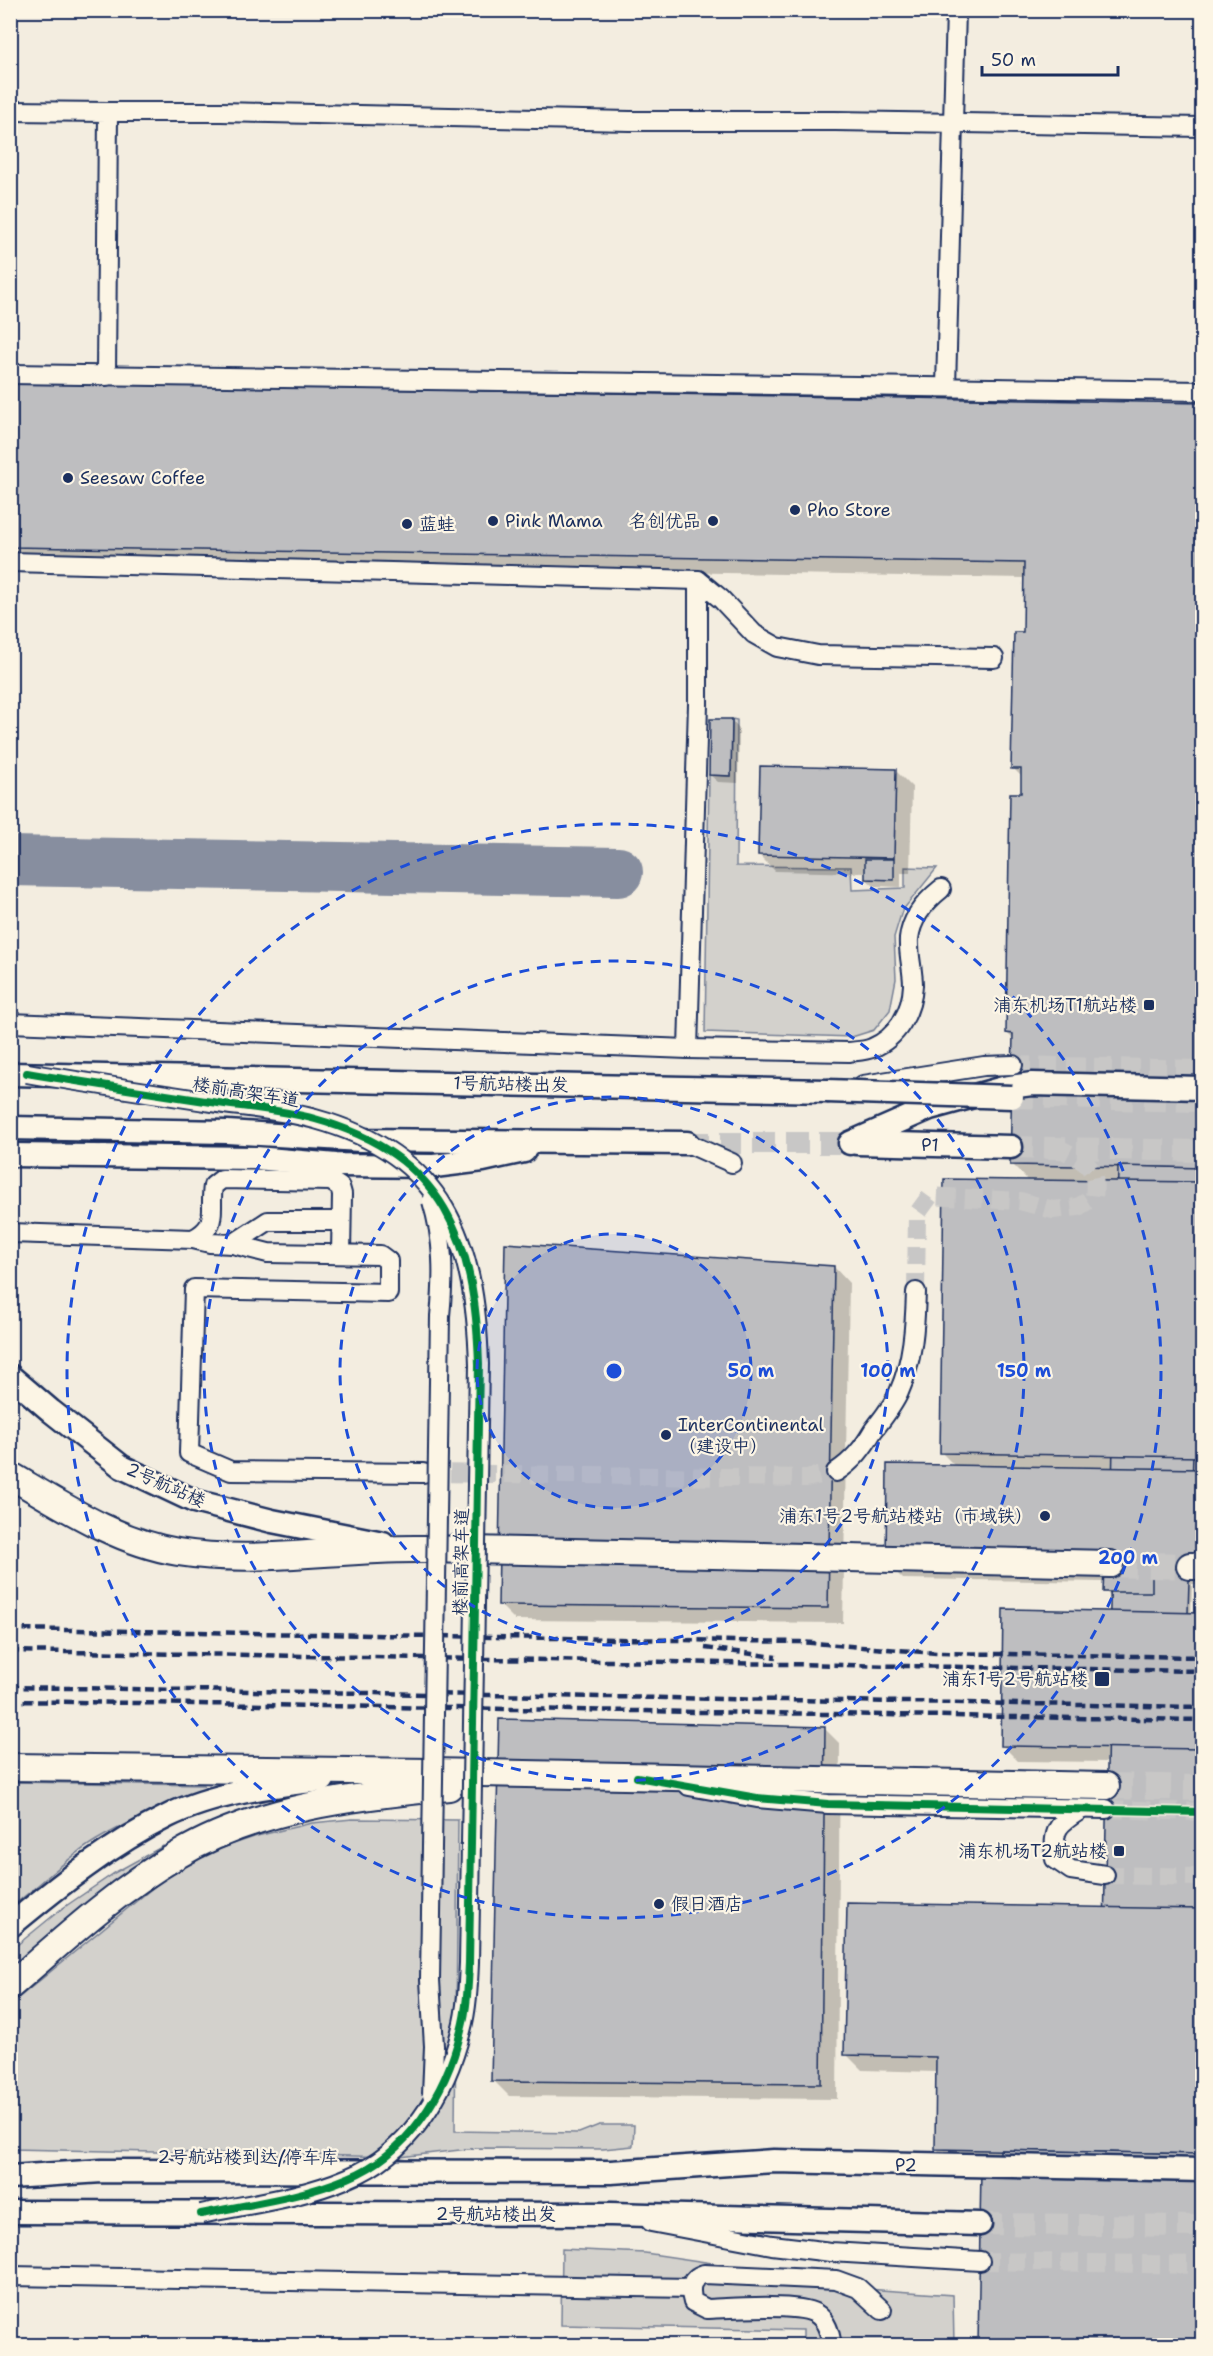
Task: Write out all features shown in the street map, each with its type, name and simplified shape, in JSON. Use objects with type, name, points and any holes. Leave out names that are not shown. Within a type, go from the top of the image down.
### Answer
[{"type":"highway","points":[[10,1475],[110,1531],[152,1546],[178,1552],[228,1557],[420,1549],[1110,1564]]},
{"type":"highway","points":[[10,1767],[638,1777],[1106,1798]]},
{"type":"highway","points":[[10,1986],[76,1928],[149,1873],[175,1856],[218,1835],[271,1817],[365,1795],[560,1775]]},
{"type":"main road","name":"1号航站楼出发","points":[[16,1073],[309,1082],[605,1085],[1012,1097]]},
{"type":"main road","name":"P1","points":[[1011,1147],[850,1143],[930,1108],[1003,1088],[1032,1084],[1203,1088]]},
{"type":"main road","points":[[10,1128],[226,1132],[360,1140],[687,1143]]},
{"type":"main road","points":[[256,1158],[300,1153],[360,1140]]},
{"type":"main road","points":[[10,1155],[256,1158],[336,1165],[434,1166],[483,1160],[566,1142]]},
{"type":"main road","name":"2号航站楼","points":[[10,1376],[122,1467],[194,1501],[352,1538],[420,1549]]},
{"type":"main road","points":[[10,1926],[117,1846],[169,1815],[229,1795],[297,1782],[432,1772]]},
{"type":"main road","name":"P2","points":[[610,2172],[774,2161],[1203,2170]]},
{"type":"main road","name":"2号航站楼到达/停车库","points":[[10,2163],[102,2171]]},
{"type":"main road","name":"2号航站楼到达/停车库","points":[[10,2176],[102,2171],[610,2172]]},
{"type":"main road","name":"2号航站楼出发","points":[[10,2212],[611,2214],[980,2223]]},
{"type":"street","points":[[946,387],[956,10]]},
{"type":"street","points":[[10,111],[221,112],[630,121],[1203,127]]},
{"type":"street","points":[[106,376],[108,112]]},
{"type":"street","points":[[10,374],[1203,391]]},
{"type":"street","points":[[10,562],[698,580],[721,599],[753,634],[777,647],[818,655],[994,658]]},
{"type":"street","points":[[688,1049],[698,715],[698,580]]},
{"type":"street","points":[[10,1023],[688,1049],[849,1052],[871,1049],[888,1038],[900,1025],[909,1007],[913,985],[909,939],[913,924],[929,899],[941,889]]},
{"type":"street","points":[[827,1091],[984,1066],[1012,1065]]},
{"type":"street","name":"楼前高架车道","points":[[16,1073],[313,1118],[360,1135],[388,1149],[427,1182],[450,1217],[469,1269],[478,1327],[479,1364],[469,1975],[462,2030],[449,2069],[431,2103],[393,2152],[373,2166],[347,2178],[297,2194],[201,2214]]},
{"type":"street","points":[[687,1143],[732,1163]]},
{"type":"street","points":[[194,1239],[210,1227],[213,1186],[222,1179],[331,1181],[340,1187],[341,1254]]},
{"type":"street","name":"楼前高架车道","points":[[427,1182],[439,1222],[443,1266],[440,1316],[430,1956],[434,2046],[431,2103]]},
{"type":"street","points":[[232,1244],[268,1221],[341,1221]]},
{"type":"street","points":[[10,1233],[194,1239],[210,1243],[232,1244],[268,1253],[380,1254],[388,1261],[388,1293],[194,1289],[189,1453],[231,1471],[423,1473]]},
{"type":"street","points":[[836,1472],[848,1465],[860,1452],[898,1393],[909,1363],[915,1324],[916,1292]]},
{"type":"street","points":[[638,1777],[757,1798],[828,1804],[1082,1809]]},
{"type":"street","points":[[1105,1875],[1071,1870],[1056,1859],[1054,1838],[1062,1822],[1082,1809],[1106,1798]]},
{"type":"street","points":[[611,2214],[772,2245],[831,2252],[980,2261]]},
{"type":"street","points":[[832,2346],[828,2329],[817,2313],[807,2309],[698,2306],[693,2302],[690,2288],[693,2280],[704,2274],[836,2280],[858,2288],[882,2310]]},
{"type":"street","points":[[10,2276],[690,2288]]},
{"type":"shaded area","points":[[732,719],[737,720],[736,866],[851,867],[852,890],[905,888],[905,867],[937,868],[902,911],[894,937],[896,979],[890,1010],[874,1030],[852,1037],[705,1032],[709,775],[731,776]]},
{"type":"shaded area","points":[[11,1782],[204,1785],[206,1793],[135,1820],[108,1833],[73,1856],[11,1907]]},
{"type":"shaded area","points":[[352,1819],[458,1820],[455,2131],[579,2133],[599,2125],[634,2125],[633,2146],[603,2149],[477,2148],[400,2157],[11,2149],[11,2004],[172,1872],[213,1851],[257,1836],[312,1823]]},
{"type":"shaded area","points":[[163,1846],[165,1852],[11,1973],[11,1950],[60,1910],[116,1872]]},
{"type":"shaded area","points":[[562,2249],[645,2253],[866,2289],[953,2295],[954,2345],[803,2345],[803,2330],[561,2325]]},
{"type":"building","points":[[10,383],[1202,403],[1202,1168],[1010,1165],[1013,1034],[1006,1033],[1010,793],[1021,793],[1021,769],[1011,769],[1014,632],[1023,632],[1024,563],[10,547]]},
{"type":"building","points":[[710,719],[732,719],[731,776],[709,775]]},
{"type":"building","points":[[760,766],[896,769],[894,858],[758,855]]},
{"type":"building","points":[[865,859],[894,859],[894,880],[865,879]]},
{"type":"building","points":[[1118,1166],[1202,1168],[1188,1613],[1202,1613],[1202,1935],[1179,1935],[1175,2154],[1100,2153]]},
{"type":"building","points":[[944,1179],[1202,1182],[1202,1457],[940,1453]]},
{"type":"building","name":"InterContinental （建设中）","points":[[505,1243],[834,1266],[828,1608],[498,1605]]},
{"type":"building","name":"浦东1号2号航站楼站（市域铁）","points":[[887,1464],[1202,1469],[1202,1569],[1152,1568],[1152,1592],[1103,1592],[1104,1567],[886,1563]]},
{"type":"building","name":"浦东1号2号航站楼","points":[[1003,1609],[1202,1613],[1202,1749],[1001,1746]]},
{"type":"building","name":"假日酒店","points":[[499,1719],[825,1727],[821,2084],[491,2081]]},
{"type":"building","points":[[847,1903],[1202,1909],[1202,2154],[935,2149],[936,2057],[844,2055]]},
{"type":"building","points":[[1000,2150],[1202,2154],[1202,2346],[978,2346],[981,2169],[1000,2169]]},
{"type":"taxiway","points":[[10,861],[618,872]]},
{"type":"tunnel","points":[[1013,1065],[1202,1069]]},
{"type":"tunnel","points":[[1012,1097],[1202,1101]]},
{"type":"tunnel","points":[[687,1143],[850,1143]]},
{"type":"tunnel","points":[[1011,1147],[1202,1151]]},
{"type":"tunnel","points":[[916,1292],[917,1214],[930,1196],[1020,1201],[1053,1210],[1078,1207],[1094,1197],[1095,1186],[1092,1171],[1083,1162],[1061,1149]]},
{"type":"tunnel","points":[[423,1473],[806,1478],[836,1472]]},
{"type":"tunnel","points":[[1110,1564],[1190,1566]]},
{"type":"tunnel","points":[[1106,1786],[1202,1788]]},
{"type":"tunnel","points":[[1106,1809],[1202,1812]]},
{"type":"tunnel","points":[[1105,1875],[1202,1877]]},
{"type":"tunnel","points":[[980,2224],[1202,2226]]},
{"type":"tunnel","points":[[980,2261],[1202,2265]]},
{"type":"railway","points":[[10,1629],[800,1642],[936,1653],[1202,1657]]},
{"type":"railway","points":[[705,1648],[776,1657]]},
{"type":"railway","points":[[10,1651],[1202,1671]]},
{"type":"railway","points":[[10,1687],[1202,1707]]},
{"type":"railway","points":[[10,1701],[1202,1720]]},
{"type":"cycle path","points":[[27,1073],[293,1114],[315,1119],[359,1135],[395,1155],[423,1180],[444,1208],[460,1241],[470,1278],[479,1364],[469,1963],[468,1989],[461,2031],[445,2077],[434,2098],[421,2119],[389,2154],[348,2178],[312,2191],[201,2214]]},
{"type":"cycle path","points":[[637,1777],[757,1798],[828,1804],[1202,1812]]},
{"type":"place","name":"Seesaw Coffee","points":[[68,478]]},
{"type":"place","name":"Pho Store","points":[[795,510]]},
{"type":"place","name":"Pink Mama","points":[[493,521]]},
{"type":"place","name":"名创优品","points":[[713,521]]},
{"type":"place","name":"蓝蛙","points":[[407,524]]},
{"type":"place","name":"浦东机场T1航站楼","points":[[1149,1005]]},
{"type":"place","name":"InterContinental （建设中）","points":[[666,1435]]},
{"type":"place","name":"浦东1号2号航站楼站（市域铁）","points":[[1045,1516]]},
{"type":"place","name":"浦东1号2号航站楼","points":[[1102,1679]]},
{"type":"place","name":"浦东机场T2航站楼","points":[[1119,1851]]},
{"type":"place","name":"假日酒店","points":[[659,1904]]}]
